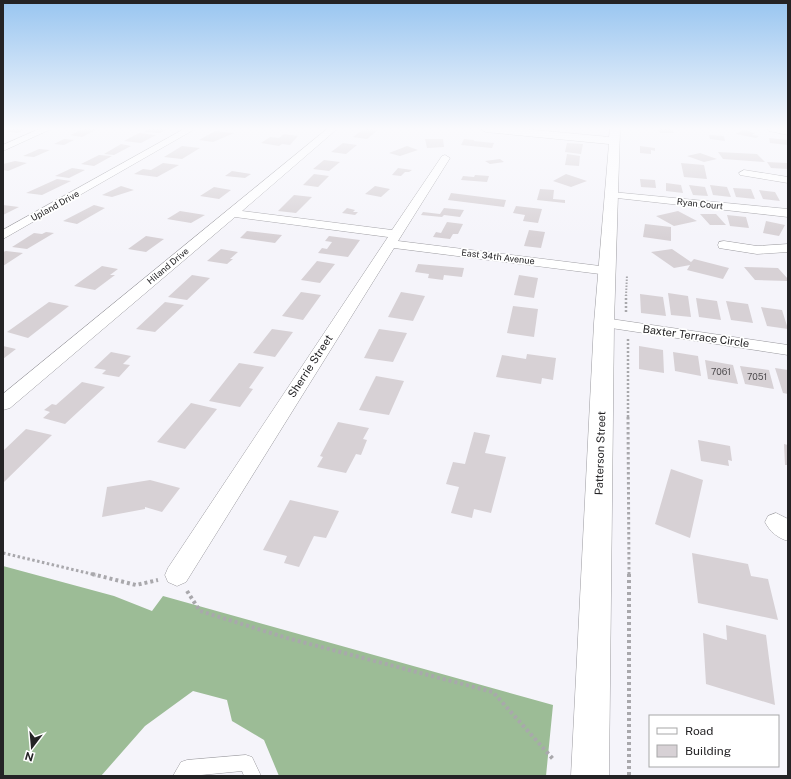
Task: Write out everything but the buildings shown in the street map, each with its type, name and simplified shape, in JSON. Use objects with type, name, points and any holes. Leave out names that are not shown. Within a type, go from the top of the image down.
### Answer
[{"type":"street","name":"Upland Drive","points":[[3,235],[127,165]]},
{"type":"street","name":"Hiland Drive","points":[[3,404],[289,165]]},
{"type":"street","name":"Sherrie Street","points":[[177,575],[440,165]]},
{"type":"street","name":"Patterson Street","points":[[590,776],[615,324],[617,270],[612,195],[613,165]]},
{"type":"street","points":[[744,173],[788,180]]},
{"type":"street","name":"Ryan Court","points":[[612,195],[788,213]]},
{"type":"street","name":"East 34th Avenue","points":[[232,213],[393,239],[617,270]]},
{"type":"street","points":[[724,245],[757,250],[788,248]]},
{"type":"street","name":"Baxter Terrace Circle","points":[[615,324],[788,350]]},
{"type":"lane","points":[[181,776],[187,768],[246,763],[253,776]]},
{"type":"path","points":[[617,270],[615,324],[629,776]]},
{"type":"path","points":[[3,553],[136,585],[177,575],[200,611],[287,638],[493,692],[553,759]]},
{"type":"green space","points":[[3,566],[114,596],[152,611],[163,596],[553,705],[546,776],[279,776],[264,740],[232,721],[227,700],[193,691],[145,726],[101,776],[3,776]]}]
